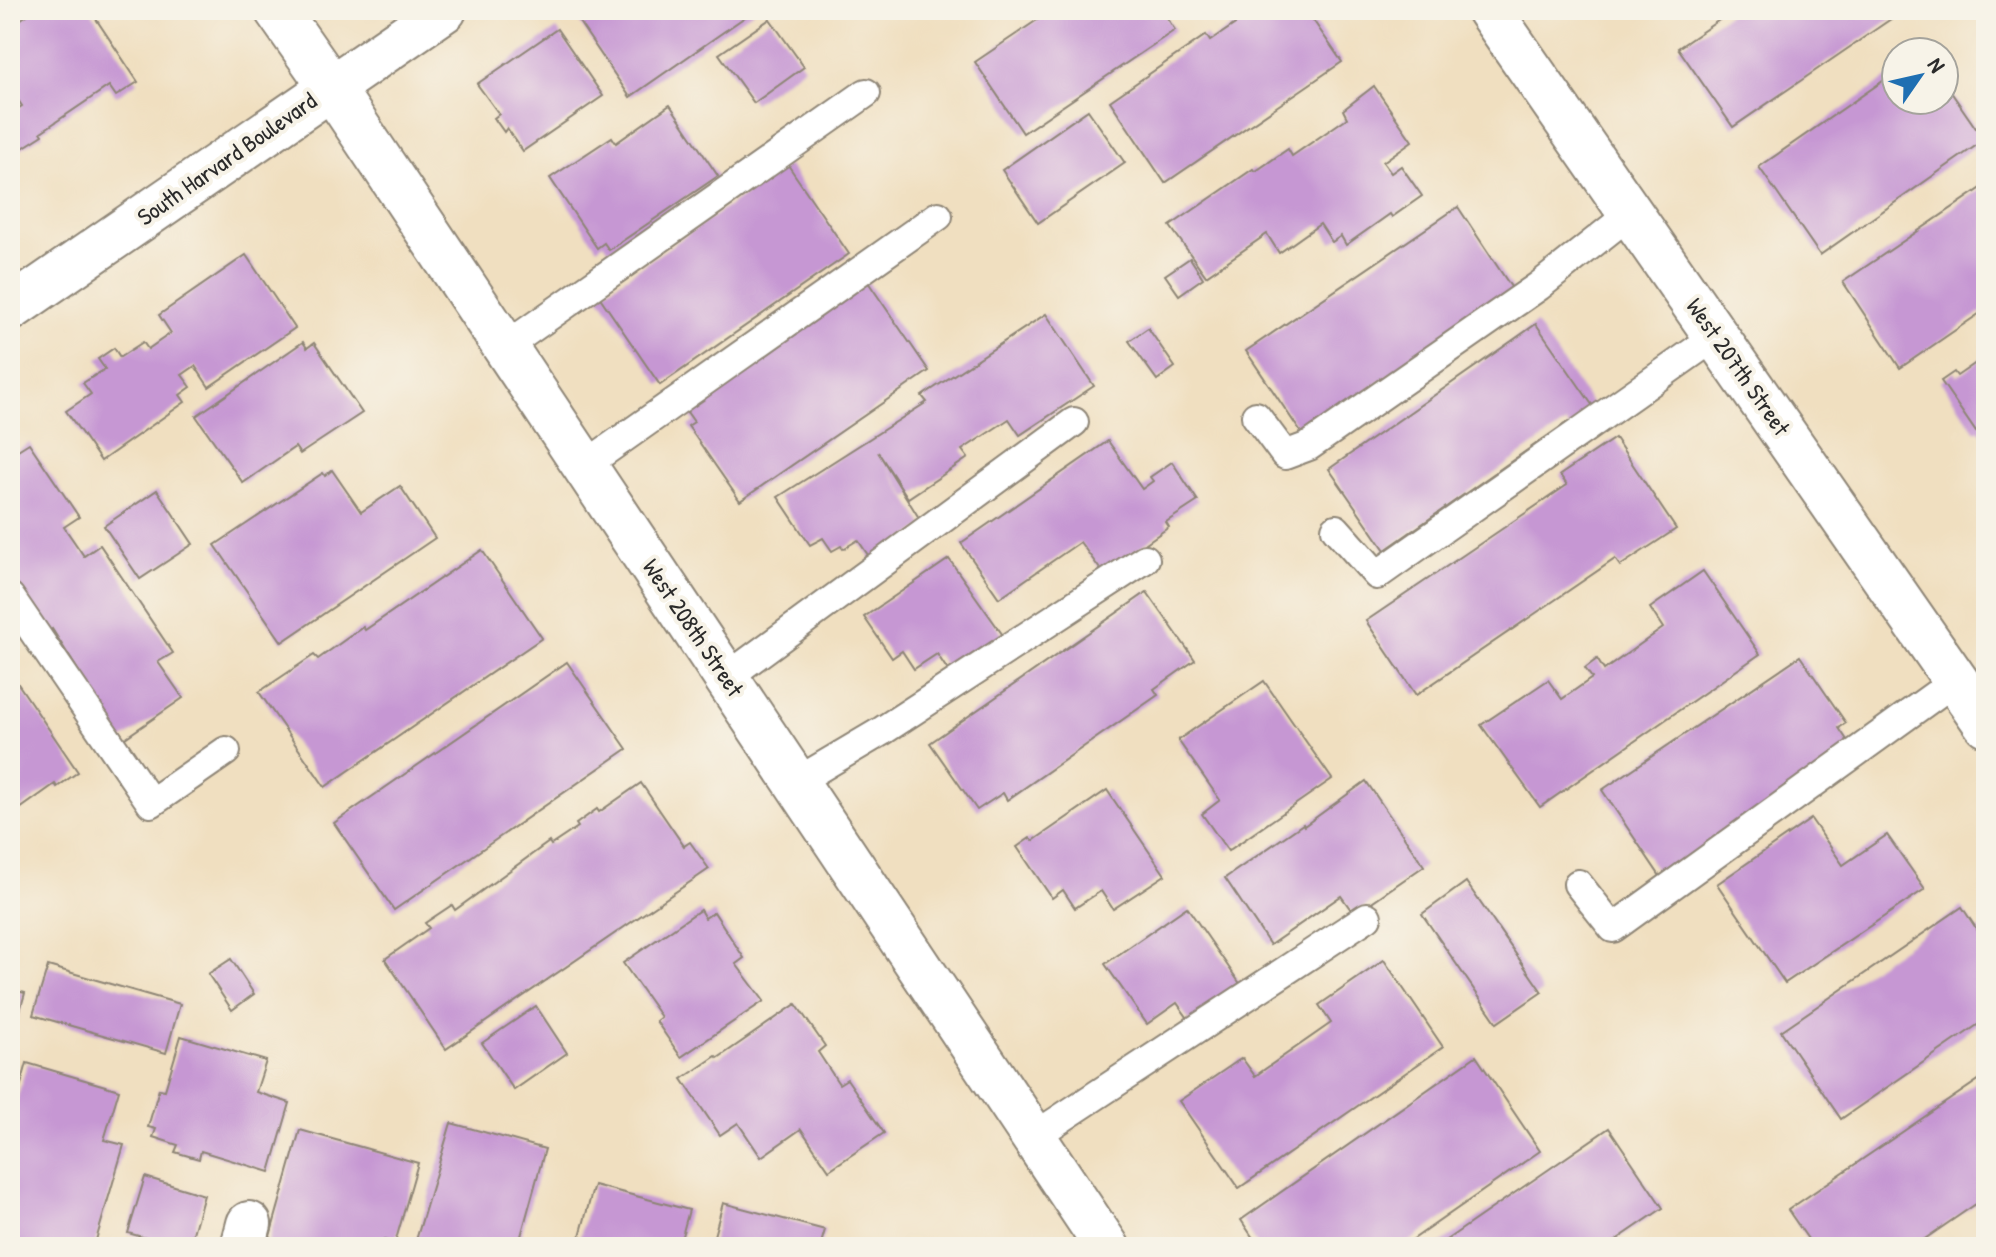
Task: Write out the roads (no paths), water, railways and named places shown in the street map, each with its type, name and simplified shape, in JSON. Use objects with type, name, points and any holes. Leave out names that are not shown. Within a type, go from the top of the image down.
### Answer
[{"type":"street","name":"West 208th Street","points":[[277,10],[1107,1247]]},
{"type":"street","name":"South Harvard Boulevard","points":[[10,309],[444,10]]},
{"type":"street","name":"West 207th Street","points":[[1489,10],[1986,724]]},
{"type":"lane","points":[[505,347],[866,93]]},
{"type":"lane","points":[[1256,416],[1285,455],[1309,446],[1539,286],[1631,213]]},
{"type":"lane","points":[[584,466],[938,216]]},
{"type":"lane","points":[[1336,529],[1377,575],[1716,336]]},
{"type":"lane","points":[[726,678],[1074,422]]},
{"type":"lane","points":[[796,782],[882,731],[1145,559]]},
{"type":"lane","points":[[10,597],[151,803],[226,751]]},
{"type":"lane","points":[[1578,884],[1613,928],[1956,680]]},
{"type":"lane","points":[[1033,1137],[1367,917]]}]
